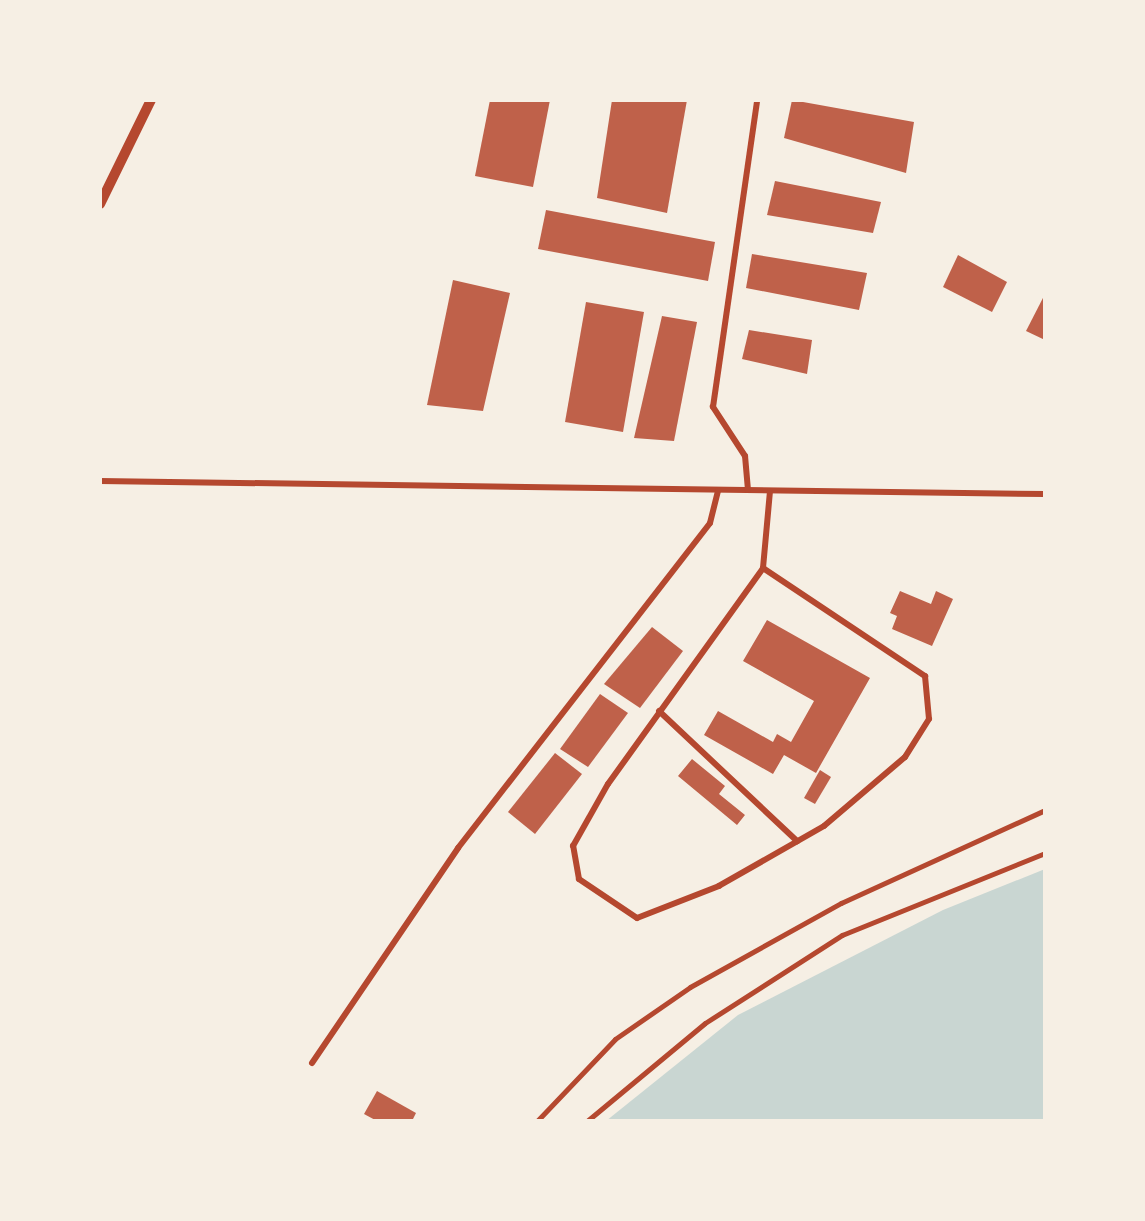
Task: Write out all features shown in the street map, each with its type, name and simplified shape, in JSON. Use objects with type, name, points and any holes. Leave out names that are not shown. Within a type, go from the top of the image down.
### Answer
[{"type":"street","points":[[100,204],[151,100]]},
{"type":"lane","points":[[748,490],[745,456],[713,406],[757,100]]},
{"type":"lane","points":[[100,481],[1045,494]]},
{"type":"lane","points":[[312,1063],[458,848],[710,524],[718,490]]},
{"type":"lane","points":[[763,568],[925,676],[929,719],[905,758],[798,841],[718,886],[637,918],[578,878],[572,846],[659,712],[763,568],[770,491]]},
{"type":"lane","points":[[659,712],[798,841]]},
{"type":"path","points":[[537,1121],[615,1039],[690,988],[842,903],[1045,810]]},
{"type":"path","points":[[588,1121],[704,1022],[842,935],[1045,853]]},
{"type":"shaded area","points":[[1045,869],[1045,1121],[606,1121],[738,1015],[943,910]]},
{"type":"building","points":[[490,100],[550,100],[533,187],[475,176]]},
{"type":"building","points":[[612,100],[687,100],[667,213],[597,198]]},
{"type":"building","points":[[792,100],[914,122],[906,173],[784,138]]},
{"type":"building","points":[[775,181],[881,202],[873,233],[767,215]]},
{"type":"building","points":[[546,210],[715,242],[708,281],[538,249]]},
{"type":"building","points":[[752,254],[867,273],[859,310],[746,288]]},
{"type":"building","points":[[958,255],[1007,282],[992,312],[943,287]]},
{"type":"building","points":[[453,280],[510,293],[483,411],[427,405]]},
{"type":"building","points":[[1045,294],[1045,340],[1026,331]]},
{"type":"building","points":[[586,302],[644,312],[623,432],[565,422]]},
{"type":"building","points":[[662,316],[697,322],[674,441],[634,438]]},
{"type":"building","points":[[749,330],[812,340],[807,374],[742,359]]},
{"type":"building","points":[[900,591],[931,604],[936,591],[953,599],[932,646],[892,629],[897,616],[890,613]]},
{"type":"building","points":[[767,620],[870,678],[816,773],[784,755],[773,774],[704,735],[718,711],[773,742],[777,734],[791,742],[814,701],[743,661]]},
{"type":"building","points":[[652,627],[683,651],[640,708],[604,684]]},
{"type":"building","points":[[600,694],[628,713],[588,767],[560,749]]},
{"type":"building","points":[[555,753],[582,774],[535,834],[508,812]]},
{"type":"building","points":[[692,759],[725,786],[719,794],[745,815],[737,825],[678,776]]},
{"type":"building","points":[[820,770],[831,777],[815,804],[804,798]]},
{"type":"building","points":[[377,1091],[416,1113],[412,1121],[377,1121],[364,1114]]}]
